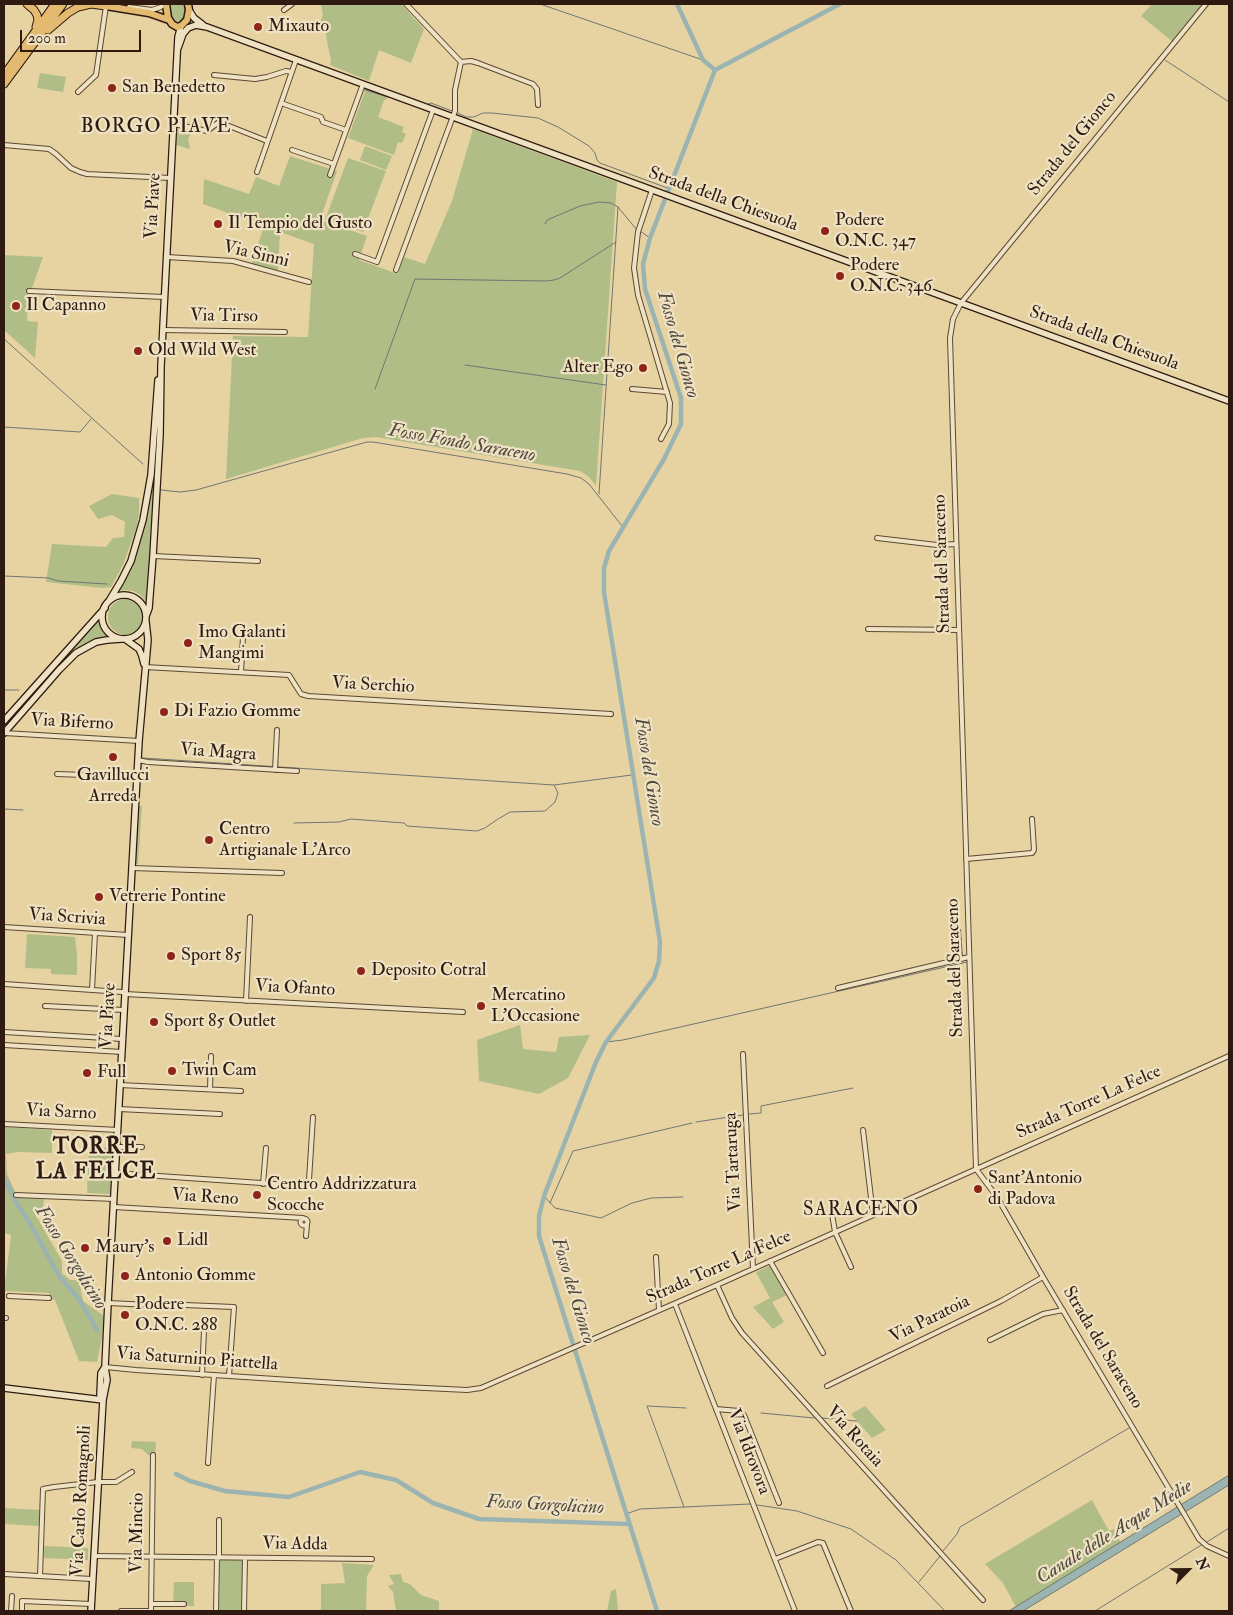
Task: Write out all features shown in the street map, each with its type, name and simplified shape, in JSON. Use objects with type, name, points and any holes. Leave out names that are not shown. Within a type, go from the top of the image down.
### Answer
[{"type":"highway","points":[[28,4],[33,7],[38,20],[30,39]]},
{"type":"highway","points":[[4,75],[55,4]]},
{"type":"highway","points":[[4,84],[63,4]]},
{"type":"highway","points":[[28,53],[48,30],[72,10],[88,4],[106,6]]},
{"type":"main road","points":[[166,4],[166,14],[170,22]]},
{"type":"main road","points":[[106,6],[149,12],[177,27],[182,25],[188,18],[188,6]]},
{"type":"main road","name":"Strada della Chiesuola","points":[[188,6],[197,20],[207,27]]},
{"type":"main road","name":"Via Piave","points":[[170,22],[178,48]]},
{"type":"main road","name":"Via Piave","points":[[103,1400],[100,1395],[101,1373],[105,1367],[139,741],[148,640],[146,619],[149,608],[153,556],[178,34],[182,25]]},
{"type":"main road","name":"Strada della Chiesuola","points":[[182,25],[207,27],[1229,400]]},
{"type":"main road","points":[[178,48],[185,31],[189,27],[196,25]]},
{"type":"main road","name":"Via Piave","points":[[109,601],[129,565],[143,520],[151,468],[157,391],[161,366]]},
{"type":"main road","points":[[4,721],[109,601],[122,595],[135,598],[141,603],[145,609],[146,619],[141,632],[136,636],[123,639],[96,642],[76,653],[4,733]]},
{"type":"main road","points":[[104,608],[103,621],[109,633],[137,647],[145,667]]},
{"type":"main road","points":[[4,1388],[103,1400]]},
{"type":"main road","name":"Via Carlo Romagnoli","points":[[91,1611],[103,1400]]},
{"type":"street","points":[[78,92],[96,75],[106,6],[111,4],[154,10],[166,4]]},
{"type":"street","points":[[284,10],[292,4]]},
{"type":"street","points":[[406,4],[461,62]]},
{"type":"street","name":"Strada del Gionco","points":[[961,302],[1206,4]]},
{"type":"street","points":[[256,172],[296,60]]},
{"type":"street","points":[[461,62],[471,61],[478,63],[533,84],[537,89],[538,104]]},
{"type":"street","points":[[396,270],[454,117],[456,107],[455,89],[461,62]]},
{"type":"street","points":[[214,75],[255,79],[267,78],[286,71],[292,72]]},
{"type":"street","points":[[330,175],[363,84]]},
{"type":"street","points":[[281,103],[321,117],[323,122],[346,130]]},
{"type":"street","points":[[355,254],[377,262],[433,110]]},
{"type":"street","points":[[174,124],[207,131],[219,122],[268,141]]},
{"type":"street","points":[[4,145],[49,149],[69,166],[82,173],[171,178]]},
{"type":"street","points":[[292,150],[334,164]]},
{"type":"street","points":[[652,190],[637,235],[634,268],[638,295],[670,408],[668,429],[661,439]]},
{"type":"street","name":"Via Sinni","points":[[166,257],[232,261],[309,282]]},
{"type":"street","points":[[29,291],[164,297]]},
{"type":"street","name":"Strada del Saraceno","points":[[961,302],[953,318],[950,334],[976,1169],[997,1197],[1202,1542],[1229,1556]]},
{"type":"street","name":"Via Tirso","points":[[163,330],[285,332]]},
{"type":"street","points":[[632,389],[667,392]]},
{"type":"street","points":[[876,538],[937,545],[956,544]]},
{"type":"street","points":[[153,556],[258,561]]},
{"type":"street","points":[[868,629],[959,630]]},
{"type":"street","points":[[241,672],[243,636]]},
{"type":"street","name":"Via Serchio","points":[[145,667],[289,675],[300,694],[308,696],[611,714]]},
{"type":"street","points":[[275,770],[277,730]]},
{"type":"street","name":"Via Biferno","points":[[4,733],[139,741]]},
{"type":"street","name":"Via Magra","points":[[138,760],[297,771]]},
{"type":"street","points":[[57,774],[137,777]]},
{"type":"street","points":[[966,859],[1031,854],[1034,850],[1032,819]]},
{"type":"street","points":[[132,868],[282,873]]},
{"type":"street","points":[[246,1001],[250,918]]},
{"type":"street","name":"Via Scrivia","points":[[4,927],[128,936]]},
{"type":"street","points":[[958,931],[960,959]]},
{"type":"street","points":[[92,990],[95,933]]},
{"type":"street","points":[[838,988],[969,957]]},
{"type":"street","name":"Via Ofanto","points":[[4,984],[122,992],[125,994],[463,1012]]},
{"type":"street","points":[[45,1006],[124,1010]]},
{"type":"street","points":[[4,1032],[122,1039]]},
{"type":"street","points":[[4,1045],[122,1052]]},
{"type":"street","name":"Via Tartaruga","points":[[743,1054],[753,1268]]},
{"type":"street","points":[[210,1089],[211,1056]]},
{"type":"street","name":"Strada Torre La Felce","points":[[286,1380],[467,1390],[494,1383],[1229,1056]]},
{"type":"street","points":[[120,1085],[240,1091]]},
{"type":"street","points":[[119,1110],[220,1114]]},
{"type":"street","points":[[115,1173],[302,1186],[308,1184],[309,1180],[313,1117]]},
{"type":"street","name":"Via Sarno","points":[[4,1124],[118,1130]]},
{"type":"street","points":[[863,1130],[872,1215]]},
{"type":"street","points":[[117,1147],[142,1147]]},
{"type":"street","points":[[263,1184],[266,1148]]},
{"type":"street","points":[[16,1195],[114,1199]]},
{"type":"street","name":"Via Reno","points":[[114,1206],[294,1219],[303,1218],[307,1220],[303,1224],[294,1219]]},
{"type":"street","points":[[832,1214],[835,1232],[851,1268]]},
{"type":"street","points":[[303,1224],[306,1236]]},
{"type":"street","points":[[656,1257],[659,1310]]},
{"type":"street","points":[[770,1260],[823,1353]]},
{"type":"street","name":"Via Paratoia","points":[[827,1386],[1001,1301],[1043,1277]]},
{"type":"street","name":"Via Rotaia","points":[[717,1285],[739,1330],[983,1600]]},
{"type":"street","points":[[8,1296],[49,1298]]},
{"type":"street","points":[[108,1303],[151,1305]]},
{"type":"street","name":"Via Idrovora","points":[[675,1304],[795,1611]]},
{"type":"street","points":[[185,1305],[234,1307],[229,1376]]},
{"type":"street","points":[[990,1340],[1042,1315],[1063,1310]]},
{"type":"street","points":[[202,1375],[204,1331]]},
{"type":"street","name":"Via Saturnino Piattella","points":[[105,1367],[286,1380]]},
{"type":"street","points":[[208,1463],[214,1375]]},
{"type":"street","points":[[716,1409],[740,1412],[744,1415],[779,1503]]},
{"type":"street","name":"Via Mincio","points":[[151,1611],[152,1454]]},
{"type":"street","points":[[40,1576],[43,1490],[98,1482],[116,1482],[132,1472]]},
{"type":"street","points":[[216,1611],[219,1520]]},
{"type":"street","points":[[775,1559],[820,1542],[823,1543],[851,1611]]},
{"type":"street","name":"Via Adda","points":[[94,1556],[372,1559]]},
{"type":"street","points":[[244,1611],[245,1558]]},
{"type":"street","points":[[4,1574],[92,1579]]},
{"type":"street","points":[[11,1611],[12,1596]]},
{"type":"street","points":[[22,1611],[22,1601],[91,1604]]},
{"type":"street","points":[[151,1604],[184,1604]]},
{"type":"street","points":[[121,1611],[151,1611]]},
{"type":"green space","points":[[171,4],[184,4],[186,13],[184,21],[177,24],[171,20],[169,9]]},
{"type":"green space","points":[[321,4],[401,4],[424,29],[411,63],[379,50],[369,81],[330,65],[331,61],[324,25],[320,24],[323,14]]},
{"type":"green space","points":[[1152,4],[1203,4],[1173,42],[1141,16]]},
{"type":"green space","points":[[40,73],[66,77],[63,92],[37,88]]},
{"type":"green space","points":[[366,88],[387,96],[378,117],[404,127],[402,132],[406,134],[402,143],[398,142],[394,155],[348,138]]},
{"type":"green space","points":[[177,129],[191,133],[188,139],[190,149],[176,145]]},
{"type":"green space","points":[[473,129],[617,182],[596,486],[589,477],[580,471],[376,437],[363,438],[226,479],[233,336],[308,337],[314,244],[280,232],[278,271],[252,263],[264,226],[203,204],[204,179],[249,194],[256,177],[279,186],[290,156],[337,171],[320,220],[367,236],[359,260],[398,274],[404,257],[425,264],[452,201]]},
{"type":"green space","points":[[365,146],[392,156],[386,170],[360,160]]},
{"type":"green space","points":[[348,158],[386,171],[363,232],[325,220]]},
{"type":"green space","name":"Il Capanno","points":[[4,255],[43,257],[32,288],[29,288],[27,321],[38,322],[35,358],[4,330]]},
{"type":"green space","points":[[157,421],[148,602],[133,591],[119,591],[134,560],[148,517],[153,486]]},
{"type":"green space","points":[[112,494],[139,498],[139,514],[136,529],[123,565],[111,587],[102,588],[46,582],[52,544],[106,547],[113,538],[124,537],[125,522],[112,515],[98,519],[89,506]]},
{"type":"green space","points":[[126,599],[138,605],[144,617],[138,629],[126,635],[114,629],[108,617],[114,605]]},
{"type":"green space","points":[[99,619],[102,629],[108,637],[87,643],[74,651],[4,730],[4,727],[12,717]]},
{"type":"green space","points":[[139,806],[142,806],[138,864],[135,864]]},
{"type":"green space","points":[[27,934],[75,937],[77,975],[51,974],[51,969],[25,968]]},
{"type":"green space","points":[[520,1025],[523,1049],[556,1052],[559,1037],[590,1035],[568,1078],[539,1094],[479,1081],[477,1040]]},
{"type":"green space","points":[[4,1127],[52,1130],[52,1153],[17,1152],[6,1154],[7,1174],[17,1196],[44,1199],[43,1209],[35,1214],[62,1261],[62,1273],[70,1280],[79,1280],[83,1301],[104,1316],[97,1362],[79,1361],[55,1300],[50,1299],[49,1293],[4,1291],[11,1235],[4,1233]]},
{"type":"green space","points":[[89,1147],[114,1148],[112,1194],[87,1193]]},
{"type":"green space","points":[[771,1265],[787,1295],[772,1302],[784,1322],[773,1329],[753,1307],[770,1298],[756,1272]]},
{"type":"green space","points":[[865,1406],[886,1430],[872,1438],[851,1414]]},
{"type":"green space","points":[[132,1441],[156,1442],[155,1456],[148,1455],[142,1449],[131,1448]]},
{"type":"green space","points":[[1092,1500],[1109,1531],[1114,1529],[1121,1543],[1016,1607],[1003,1583],[985,1564]]},
{"type":"green space","points":[[4,1508],[41,1510],[40,1526],[4,1524]]},
{"type":"green space","points":[[44,1546],[88,1548],[88,1560],[44,1558]]},
{"type":"green space","points":[[218,1559],[243,1559],[241,1611],[217,1611]]},
{"type":"green space","points":[[342,1563],[374,1565],[367,1576],[366,1611],[319,1611],[321,1609],[321,1584],[345,1583]]},
{"type":"green space","points":[[401,1574],[403,1582],[410,1584],[421,1595],[439,1601],[439,1611],[396,1611],[393,1592],[388,1586],[394,1584],[389,1575]]},
{"type":"green space","points":[[174,1582],[194,1582],[194,1606],[173,1605]]},
{"type":"green space","points":[[616,1589],[618,1611],[607,1611],[611,1591]]},
{"type":"water","points":[[1229,1475],[1229,1485],[1023,1611],[1009,1611]]},
{"type":"waterway","points":[[540,4],[703,60]]},
{"type":"waterway","points":[[677,4],[703,60],[715,70]]},
{"type":"waterway","name":"Fosso del Gionco","points":[[657,1611],[539,1236],[539,1216],[544,1196],[596,1062],[606,1042],[654,978],[659,961],[660,942],[604,592],[604,568],[609,551],[664,459],[681,424],[681,398],[645,289],[643,264],[650,238],[715,70],[840,4]]},
{"type":"waterway","points":[[1165,60],[1229,102]]},
{"type":"waterway","points":[[362,89],[388,97]]},
{"type":"waterway","points":[[428,104],[431,103],[452,111]]},
{"type":"waterway","points":[[458,113],[466,117],[492,113],[538,118],[558,127],[589,146],[600,163],[670,189]]},
{"type":"waterway","points":[[545,224],[547,220],[580,206],[599,202],[611,203],[618,207],[636,229]]},
{"type":"waterway","points":[[599,494],[618,207]]},
{"type":"waterway","points":[[640,231],[650,238]]},
{"type":"waterway","points":[[375,389],[415,279],[554,280],[616,242]]},
{"type":"waterway","name":"Fosso Fondo Saraceno","points":[[4,339],[143,464]]},
{"type":"waterway","points":[[465,365],[606,385]]},
{"type":"waterway","points":[[4,427],[80,432],[91,419]]},
{"type":"waterway","name":"Fosso Fondo Saraceno","points":[[161,490],[180,492],[196,490],[367,442],[373,442],[567,474],[581,478],[589,484],[622,526]]},
{"type":"waterway","points":[[4,576],[107,584]]},
{"type":"waterway","points":[[4,690],[19,690]]},
{"type":"waterway","points":[[143,758],[554,785],[632,775]]},
{"type":"waterway","points":[[294,823],[339,822],[351,819],[404,823],[407,826],[477,831],[510,812],[545,811],[555,802],[558,793],[554,785]]},
{"type":"waterway","points":[[4,809],[23,810]]},
{"type":"waterway","points":[[606,1042],[623,1040],[967,962]]},
{"type":"waterway","points":[[749,1114],[761,1113],[761,1106],[853,1088]]},
{"type":"waterway","points":[[696,1122],[743,1115]]},
{"type":"waterway","points":[[550,1203],[573,1151],[692,1123]]},
{"type":"waterway","name":"Fosso Gorgolicino","points":[[4,1177],[17,1204],[59,1276],[79,1299],[97,1330]]},
{"type":"waterway","points":[[544,1196],[555,1208],[601,1218],[632,1203],[651,1198],[683,1197]]},
{"type":"waterway","points":[[684,1507],[647,1406],[686,1408]]},
{"type":"waterway","points":[[761,1413],[814,1418]]},
{"type":"waterway","points":[[821,1418],[857,1421]]},
{"type":"waterway","points":[[943,1551],[957,1534],[960,1527],[1129,1428]]},
{"type":"waterway","name":"Fosso Gorgolicino","points":[[176,1474],[190,1481],[225,1491],[289,1497],[360,1472],[396,1480],[433,1503],[479,1519],[629,1524]]},
{"type":"waterway","points":[[626,1514],[640,1509],[750,1504]]},
{"type":"waterway","points":[[757,1505],[797,1511],[851,1529],[896,1560],[945,1611]]},
{"type":"waterway","points":[[1207,1542],[1229,1528]]},
{"type":"waterway","points":[[1095,1611],[1203,1544]]},
{"type":"waterway","points":[[919,1582],[940,1556]]},
{"type":"place","name":"Mixauto","points":[[258,27]]},
{"type":"place","name":"San Benedetto","points":[[112,88]]},
{"type":"place","name":"Il Tempio del Gusto","points":[[218,224]]},
{"type":"place","name":"Podere O.N.C. 347","points":[[825,231]]},
{"type":"place","name":"Podere O.N.C. 346","points":[[840,276]]},
{"type":"place","name":"Il Capanno","points":[[16,306]]},
{"type":"place","name":"Old Wild West","points":[[138,351]]},
{"type":"place","name":"Alter Ego","points":[[643,368]]},
{"type":"place","name":"Imo Galanti Mangimi","points":[[188,643]]},
{"type":"place","name":"Di Fazio Gomme","points":[[164,712]]},
{"type":"place","name":"Gavillucci Arreda","points":[[113,757]]},
{"type":"place","name":"Centro Artigianale L'Arco","points":[[209,840]]},
{"type":"place","name":"Vetrerie Pontine","points":[[99,897]]},
{"type":"place","name":"Sport 85","points":[[171,956]]},
{"type":"place","name":"Deposito Cotral","points":[[361,971]]},
{"type":"place","name":"Mercatino L'Occasione","points":[[481,1006]]},
{"type":"place","name":"Sport 85 Outlet","points":[[154,1022]]},
{"type":"place","name":"Twin Cam","points":[[172,1071]]},
{"type":"place","name":"Full","points":[[87,1073]]},
{"type":"place","name":"Sant'Antonio di Padova","points":[[978,1189]]},
{"type":"place","name":"Centro Addrizzatura Scocche","points":[[257,1195]]},
{"type":"place","name":"Lidl","points":[[167,1241]]},
{"type":"place","name":"Maury's","points":[[85,1248]]},
{"type":"place","name":"Antonio Gomme","points":[[125,1276]]},
{"type":"place","name":"Podere O.N.C. 288","points":[[125,1315]]},
{"type":"district","name":"BORGO PIAVE","points":[[156,128]]},
{"type":"district","name":"TORRE LA FELCE","points":[[96,1160]]},
{"type":"district","name":"SARACENO","points":[[861,1211]]},
{"type":"water label","name":"Canale delle Acque Medie","points":[[1115,1533]]}]
